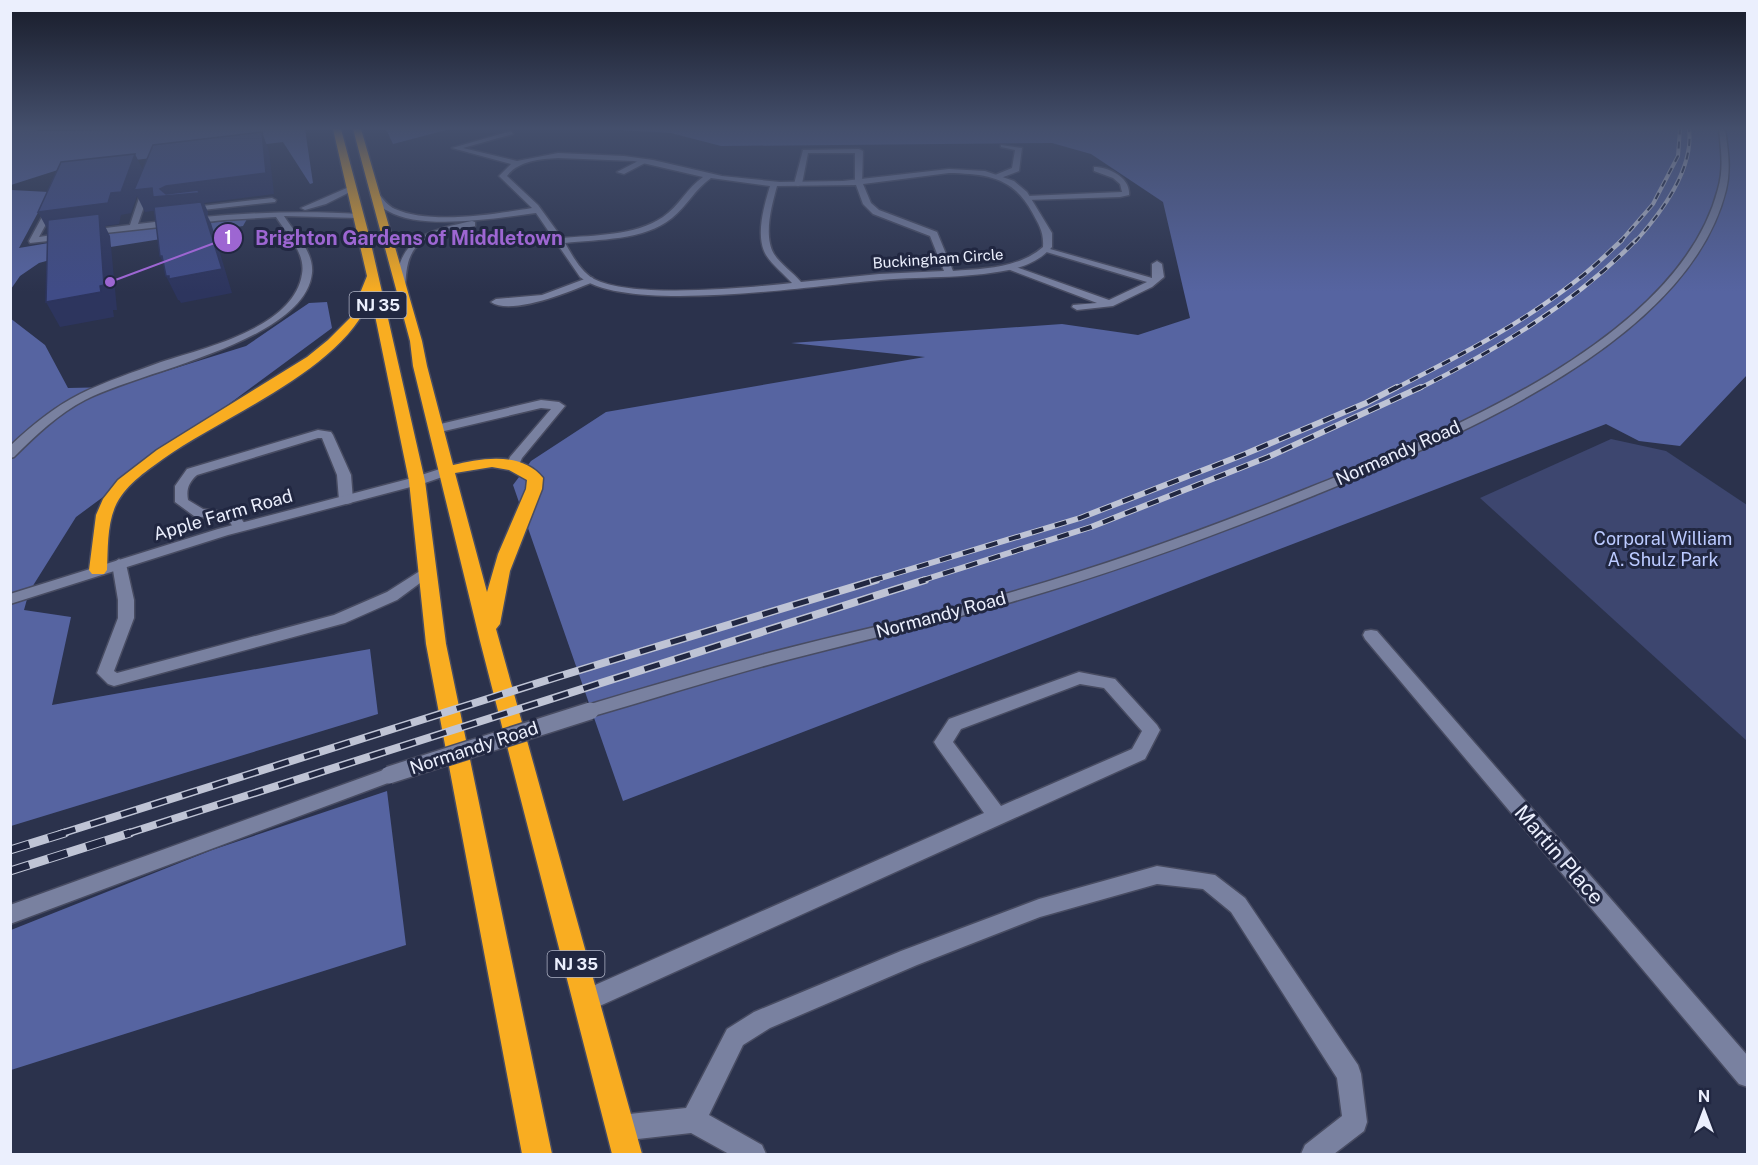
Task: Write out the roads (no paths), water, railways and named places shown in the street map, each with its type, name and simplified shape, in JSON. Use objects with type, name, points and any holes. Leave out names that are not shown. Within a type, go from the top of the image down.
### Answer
[{"type":"highway","name":"NJ 35","points":[[351,183],[417,481],[436,644],[537,1155]]},
{"type":"highway","name":"NJ 35","points":[[372,183],[416,340],[446,471],[627,1155]]},
{"type":"highway","points":[[98,570],[104,518],[110,500],[123,484],[180,440],[285,377],[322,351],[352,323],[362,306],[372,277]]},
{"type":"highway","points":[[446,471],[476,464],[513,464],[526,470],[535,478],[534,489],[501,567],[493,594],[490,640]]},
{"type":"street","points":[[133,228],[148,183]]},
{"type":"street","points":[[496,302],[530,302],[551,297],[590,280],[574,267],[561,241],[538,210],[511,183]]},
{"type":"street","points":[[561,241],[632,231],[660,222],[675,211],[698,183]]},
{"type":"street","points":[[769,183],[817,183]]},
{"type":"street","points":[[859,183],[867,204],[876,212],[934,234],[950,274]]},
{"type":"street","points":[[1011,183],[1020,188],[1048,233],[1049,240],[1046,249],[1154,281]]},
{"type":"street","points":[[1027,198],[1120,195],[1127,189],[1123,183]]},
{"type":"street","name":"Normandy Road","points":[[10,915],[389,775],[590,711],[764,660],[963,611],[1106,568],[1258,514],[1409,451],[1531,389],[1613,337],[1648,305],[1677,273],[1701,241],[1719,202],[1724,183]]},
{"type":"street","points":[[774,184],[767,216],[768,251],[799,286]]},
{"type":"street","points":[[279,215],[323,202],[352,189]]},
{"type":"street","points":[[375,195],[390,210],[413,216],[457,217],[538,210]]},
{"type":"street","points":[[56,199],[33,241],[234,218],[322,213],[359,216]]},
{"type":"street","points":[[176,212],[272,200]]},
{"type":"street","points":[[234,218],[238,204]]},
{"type":"street","points":[[400,288],[406,256],[422,240],[447,230],[508,214]]},
{"type":"street","points":[[10,454],[42,423],[83,397],[132,376],[221,346],[267,325],[285,313],[298,299],[304,288],[307,262],[279,215]]},
{"type":"street","name":"Buckingham Circle","points":[[590,280],[624,290],[737,292],[883,277],[1010,268],[1033,259],[1046,249]]},
{"type":"street","points":[[1077,307],[1097,307],[1119,301],[1160,277],[1157,264]]},
{"type":"street","points":[[1010,268],[1110,304]]},
{"type":"street","points":[[436,429],[541,404],[559,406],[516,457],[513,464]]},
{"type":"street","points":[[240,527],[233,517],[199,513],[182,502],[179,492],[184,479],[192,472],[301,438],[327,435],[344,475],[346,500]]},
{"type":"street","name":"Apple Farm Road","points":[[10,599],[240,527],[417,481],[446,471]]},
{"type":"street","points":[[119,564],[126,600],[126,618],[105,674],[114,680],[339,619],[392,596],[428,572]]},
{"type":"street","name":"Martin Place","points":[[1371,635],[1748,1075]]},
{"type":"street","points":[[585,1001],[837,886],[1139,754],[1151,730],[1109,683],[1078,678],[955,724],[944,742],[997,816]]},
{"type":"street","points":[[693,1120],[735,1037],[762,1020],[909,958],[1039,909],[1157,875],[1208,881],[1238,905],[1349,1074],[1355,1122],[1314,1155]]},
{"type":"street","points":[[620,1128],[693,1120],[753,1155]]},
{"type":"railway","points":[[1620,241],[1653,204],[1664,183]]},
{"type":"railway","points":[[1635,242],[1655,218],[1677,183]]},
{"type":"railway","points":[[1418,389],[1505,341],[1561,305],[1636,240]]},
{"type":"railway","points":[[1394,389],[1465,352],[1534,311],[1583,275],[1620,241]]},
{"type":"railway","points":[[871,581],[1080,518],[1245,454],[1366,403],[1397,387]]},
{"type":"railway","points":[[920,581],[1091,527],[1268,457],[1421,387]]},
{"type":"railway","points":[[60,834],[557,677],[876,580]]},
{"type":"railway","points":[[126,834],[925,580]]},
{"type":"railway","points":[[10,850],[65,833]]},
{"type":"railway","points":[[10,871],[130,833]]},
{"type":"place","name":"Brighton Gardens of Middletown","points":[[110,282]]},
{"type":"park label","name":"Corporal William A. Shulz Park","points":[[1663,549]]}]
